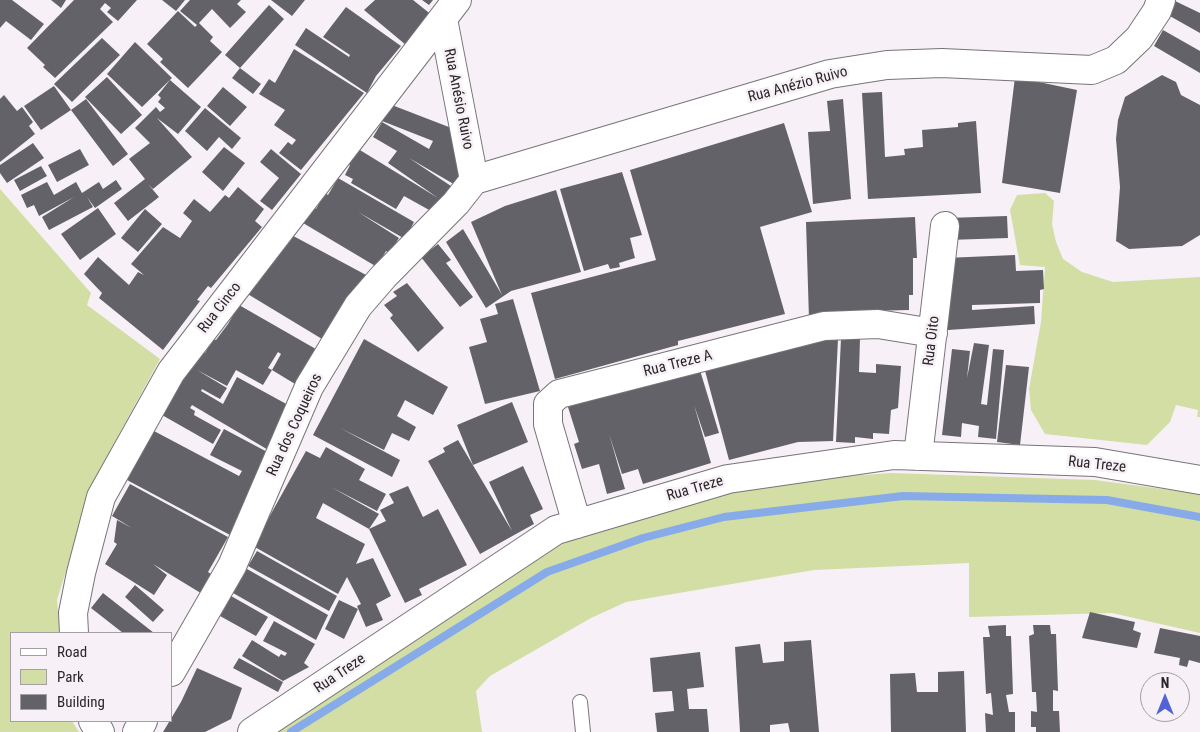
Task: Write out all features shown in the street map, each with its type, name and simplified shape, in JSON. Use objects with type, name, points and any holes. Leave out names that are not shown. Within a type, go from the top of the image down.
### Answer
[{"type":"street","name":"Rua Anézio Ruivo","points":[[474,180],[830,74],[887,66],[942,64],[1092,70],[1116,60],[1139,38],[1157,11],[1161,0]]},
{"type":"street","name":"Rua Anésio Ruivo","points":[[450,10],[474,180]]},
{"type":"street","name":"Rua Cinco","points":[[74,632],[73,613],[81,573],[101,497],[171,372],[450,10]]},
{"type":"street","name":"Rua dos Coqueiros","points":[[172,670],[232,566],[309,387],[358,306],[390,270],[456,203],[474,180]]},
{"type":"street","name":"Rua Oito","points":[[918,456],[945,226]]},
{"type":"street","name":"Rua Treze A","points":[[577,524],[548,424],[548,404],[559,394],[824,326],[878,324],[933,333]]},
{"type":"street","name":"Rua Treze","points":[[252,732],[556,530],[728,479],[894,455],[1095,462],[1200,480]]},
{"type":"lane","points":[[580,702],[584,732]]},
{"type":"green space","points":[[0,189],[91,293],[87,305],[160,359],[95,478],[57,600],[60,632],[10,632],[10,722],[73,722],[79,732],[0,732]]},
{"type":"green space","points":[[1045,193],[1054,201],[1052,224],[1056,242],[1063,259],[1082,272],[1113,282],[1200,277],[1200,417],[1197,417],[1198,410],[1176,405],[1170,422],[1147,445],[1045,434],[1031,410],[1029,389],[1041,322],[1045,267],[1020,265],[1010,210],[1017,195]]},
{"type":"green space","points":[[892,473],[1095,480],[1200,494],[1200,633],[1112,613],[969,617],[969,563],[814,570],[626,602],[591,618],[490,676],[476,691],[482,732],[277,732],[564,540],[694,500],[804,479]]},
{"type":"building","points":[[0,0],[12,0],[44,24],[31,40],[6,21],[0,28]]},
{"type":"building","points":[[51,0],[66,0],[61,8]]},
{"type":"building","points":[[74,0],[137,0],[118,21],[107,12],[111,8],[105,3],[100,9],[113,22],[55,78],[43,67],[45,65],[27,48]]},
{"type":"building","points":[[162,0],[185,0],[176,11]]},
{"type":"building","points":[[190,0],[241,0],[237,4],[246,12],[230,28],[212,9],[199,23],[213,37],[210,41],[222,52],[188,88],[160,62],[163,59],[147,44],[178,11],[195,27],[197,25],[180,11]]},
{"type":"building","points":[[271,0],[305,0],[292,16]]},
{"type":"building","points":[[375,0],[413,0],[433,16],[406,45],[364,10]]},
{"type":"building","points":[[422,0],[433,0],[429,5]]},
{"type":"building","points":[[1173,0],[1200,13],[1200,33],[1168,15]]},
{"type":"building","points":[[269,5],[284,19],[240,68],[225,55]]},
{"type":"building","points":[[346,7],[401,46],[376,76],[367,93],[295,45],[306,28],[349,57],[350,55],[323,37]]},
{"type":"building","points":[[1163,30],[1200,51],[1200,73],[1154,46]]},
{"type":"building","points":[[102,38],[120,55],[72,102],[54,84]]},
{"type":"building","points":[[135,42],[172,78],[142,107],[107,74]]},
{"type":"building","points":[[294,49],[364,93],[301,170],[279,153],[288,142],[292,145],[296,140],[274,125],[285,110],[259,94],[269,79],[275,83]]},
{"type":"building","points":[[240,68],[261,84],[253,94],[232,78]]},
{"type":"building","points":[[1162,75],[1176,82],[1181,95],[1200,105],[1200,235],[1182,246],[1129,249],[1116,241],[1120,187],[1116,139],[1118,120],[1125,97]]},
{"type":"building","points":[[107,77],[142,115],[121,134],[85,97]]},
{"type":"building","points":[[1015,77],[1077,90],[1060,193],[1002,183]]},
{"type":"building","points":[[170,80],[201,107],[178,134],[157,118],[192,157],[153,189],[148,184],[159,197],[128,221],[114,203],[145,179],[129,159],[150,143],[135,128],[156,107],[160,112],[165,108],[158,102],[161,98],[158,95]]},
{"type":"building","points":[[54,86],[71,110],[41,130],[24,106]]},
{"type":"building","points":[[223,87],[247,107],[230,126],[207,106]]},
{"type":"building","points":[[882,92],[885,157],[905,155],[904,149],[923,147],[922,130],[958,127],[958,123],[976,121],[981,193],[868,199],[862,93]]},
{"type":"building","points":[[4,95],[17,111],[22,107],[33,122],[29,126],[35,134],[0,162],[0,99]]},
{"type":"building","points":[[86,99],[128,154],[113,166],[71,110]]},
{"type":"building","points":[[843,99],[851,199],[813,204],[808,132],[830,131],[827,101]]},
{"type":"building","points":[[384,102],[454,129],[465,168],[457,186],[409,158],[454,188],[431,211],[404,196],[396,209],[351,183],[353,179],[345,175],[350,165],[345,162],[355,147],[438,198],[388,163],[397,151],[373,137],[382,122],[429,149],[433,141],[377,119]]},
{"type":"building","points":[[205,108],[241,138],[232,149],[219,137],[207,151],[185,131]]},
{"type":"building","points":[[784,123],[812,212],[760,227],[785,314],[678,341],[678,345],[555,379],[531,293],[656,260],[630,170]]},
{"type":"building","points":[[33,143],[44,158],[7,183],[0,173],[0,165]]},
{"type":"building","points":[[224,147],[245,163],[223,191],[202,172]]},
{"type":"building","points":[[80,149],[89,165],[57,182],[48,165]]},
{"type":"building","points":[[271,149],[301,174],[272,210],[260,201],[279,178],[260,162]]},
{"type":"building","points":[[41,166],[47,176],[20,191],[14,180]]},
{"type":"building","points":[[622,172],[642,235],[630,238],[635,258],[619,263],[620,267],[610,269],[608,264],[584,271],[560,189]]},
{"type":"building","points":[[338,178],[414,222],[405,239],[358,212],[399,238],[390,253],[386,251],[377,267],[298,220],[309,203],[316,209],[325,193],[328,195]]},
{"type":"building","points":[[116,180],[122,189],[95,208],[87,197],[93,207],[49,230],[42,217],[74,197],[39,216],[34,205],[27,208],[21,195],[47,182],[54,195],[76,182],[82,193],[99,182],[103,189]]},
{"type":"building","points":[[238,187],[264,209],[255,221],[262,227],[211,288],[208,286],[197,300],[200,301],[163,350],[99,298],[102,293],[84,274],[98,257],[129,285],[138,272],[144,275],[131,264],[163,227],[180,238],[192,221],[183,213],[194,199],[210,212],[225,195],[229,198]]},
{"type":"building","points":[[556,190],[581,272],[511,291],[486,308],[446,242],[463,229],[502,295],[471,222],[505,206]]},
{"type":"building","points":[[98,208],[116,234],[80,260],[61,234]]},
{"type":"building","points":[[145,209],[162,224],[138,252],[121,238]]},
{"type":"building","points":[[1007,216],[1008,238],[948,240],[947,218]]},
{"type":"building","points":[[915,217],[917,258],[913,258],[913,295],[909,295],[909,310],[823,312],[823,318],[809,319],[806,222]]},
{"type":"building","points":[[284,231],[368,276],[354,295],[351,292],[327,342],[246,293]]},
{"type":"building","points":[[438,244],[451,260],[446,263],[473,297],[460,307],[421,257]]},
{"type":"building","points":[[1015,255],[1016,271],[1043,270],[1044,289],[1040,290],[1040,303],[972,305],[972,310],[1034,306],[1035,324],[948,330],[945,258]]},
{"type":"building","points":[[407,283],[444,328],[418,352],[390,318],[393,315],[384,305],[397,296],[393,292]]},
{"type":"building","points":[[513,299],[540,391],[485,404],[469,347],[487,342],[480,319],[498,314],[495,304]]},
{"type":"building","points":[[239,305],[321,352],[300,387],[272,370],[263,385],[236,370],[227,386],[197,370],[227,388],[220,399],[202,389],[201,391],[223,404],[237,377],[290,406],[270,451],[192,405],[190,408],[195,411],[194,415],[221,430],[213,444],[162,415],[173,398],[169,395],[198,349],[205,353],[213,339],[216,340]],"holes":[[[278,352],[281,354],[272,370],[268,368]]]},
{"type":"building","points":[[806,337],[838,339],[833,441],[798,442],[729,460],[704,367]]},
{"type":"building","points":[[364,339],[448,387],[433,415],[405,400],[397,416],[416,427],[409,441],[392,433],[384,450],[340,428],[400,460],[392,477],[313,435]]},
{"type":"building","points":[[841,339],[860,339],[859,372],[876,373],[876,364],[901,366],[898,408],[891,410],[889,434],[873,433],[873,439],[855,437],[855,443],[836,442]]},
{"type":"building","points":[[974,343],[989,345],[981,404],[987,405],[993,349],[1004,350],[996,439],[978,437],[979,426],[962,423],[961,437],[942,435],[952,349],[970,351],[967,378]]},
{"type":"building","points":[[1006,365],[1029,367],[1020,445],[997,442]]},
{"type":"building","points":[[699,367],[719,433],[705,437],[694,405],[711,463],[643,484],[638,469],[622,474],[609,434],[625,489],[607,494],[599,464],[582,469],[574,444],[579,442],[568,407]]},
{"type":"building","points":[[512,402],[528,442],[473,465],[457,425]]},
{"type":"building","points":[[224,429],[271,454],[230,535],[127,480],[154,431],[239,476],[242,471],[210,455]]},
{"type":"building","points":[[458,440],[512,531],[489,482],[523,466],[543,509],[530,515],[534,524],[480,554],[428,461],[445,452],[443,448]]},
{"type":"building","points":[[326,447],[365,469],[359,480],[386,494],[377,511],[331,487],[379,514],[369,529],[323,503],[316,518],[365,544],[356,564],[373,558],[391,596],[376,604],[383,620],[366,627],[357,606],[361,604],[347,577],[338,594],[253,546],[306,451],[320,458]]},
{"type":"building","points":[[130,484],[228,537],[208,572],[214,576],[204,595],[153,564],[167,575],[154,595],[105,564],[117,544],[114,542],[117,520],[132,528],[112,516]]},
{"type":"building","points":[[408,486],[423,517],[438,509],[467,565],[419,589],[422,595],[405,603],[369,529],[386,521],[380,510],[394,503],[389,494]]},
{"type":"building","points":[[257,551],[337,596],[329,611],[248,566]]},
{"type":"building","points":[[247,569],[328,615],[316,640],[233,593]]},
{"type":"building","points":[[135,585],[164,610],[153,622],[125,597]]},
{"type":"building","points":[[103,593],[153,632],[122,632],[91,608]]},
{"type":"building","points":[[231,596],[268,617],[256,636],[220,616]]},
{"type":"building","points":[[339,600],[358,609],[344,639],[325,629]]},
{"type":"building","points":[[1090,612],[1135,622],[1133,630],[1141,633],[1137,648],[1082,638]]},
{"type":"building","points":[[274,621],[315,644],[304,663],[309,667],[283,681],[242,656],[252,640],[279,657],[281,654],[285,656],[287,653],[263,641]]},
{"type":"building","points":[[1006,625],[1006,636],[1011,636],[1013,694],[1006,695],[1009,712],[1015,712],[1015,732],[986,732],[985,713],[993,715],[991,693],[986,694],[983,637],[990,637],[988,626]]},
{"type":"building","points":[[1033,625],[1050,625],[1051,634],[1056,634],[1058,691],[1053,690],[1053,711],[1059,711],[1060,732],[1036,732],[1036,727],[1031,727],[1031,711],[1037,712],[1036,692],[1032,692],[1029,636],[1034,634]]},
{"type":"building","points":[[1160,628],[1200,636],[1200,663],[1189,660],[1187,667],[1179,665],[1180,658],[1154,653]]},
{"type":"building","points":[[811,640],[819,732],[790,732],[788,723],[770,725],[770,732],[740,732],[735,647],[760,644],[763,663],[784,661],[784,642]]},
{"type":"building","points":[[700,652],[704,687],[687,689],[689,709],[707,709],[709,732],[657,732],[655,713],[674,711],[672,691],[653,692],[650,658]]},
{"type":"building","points":[[239,658],[283,682],[278,692],[233,668]]},
{"type":"building","points":[[197,668],[242,688],[231,719],[205,732],[163,732],[169,722],[172,722],[172,717]]},
{"type":"building","points":[[964,671],[966,732],[891,732],[890,674],[915,673],[917,692],[938,692],[938,672]]},
{"type":"waterway","points":[[291,732],[547,572],[643,538],[724,517],[903,496],[1107,500],[1200,517]]}]
